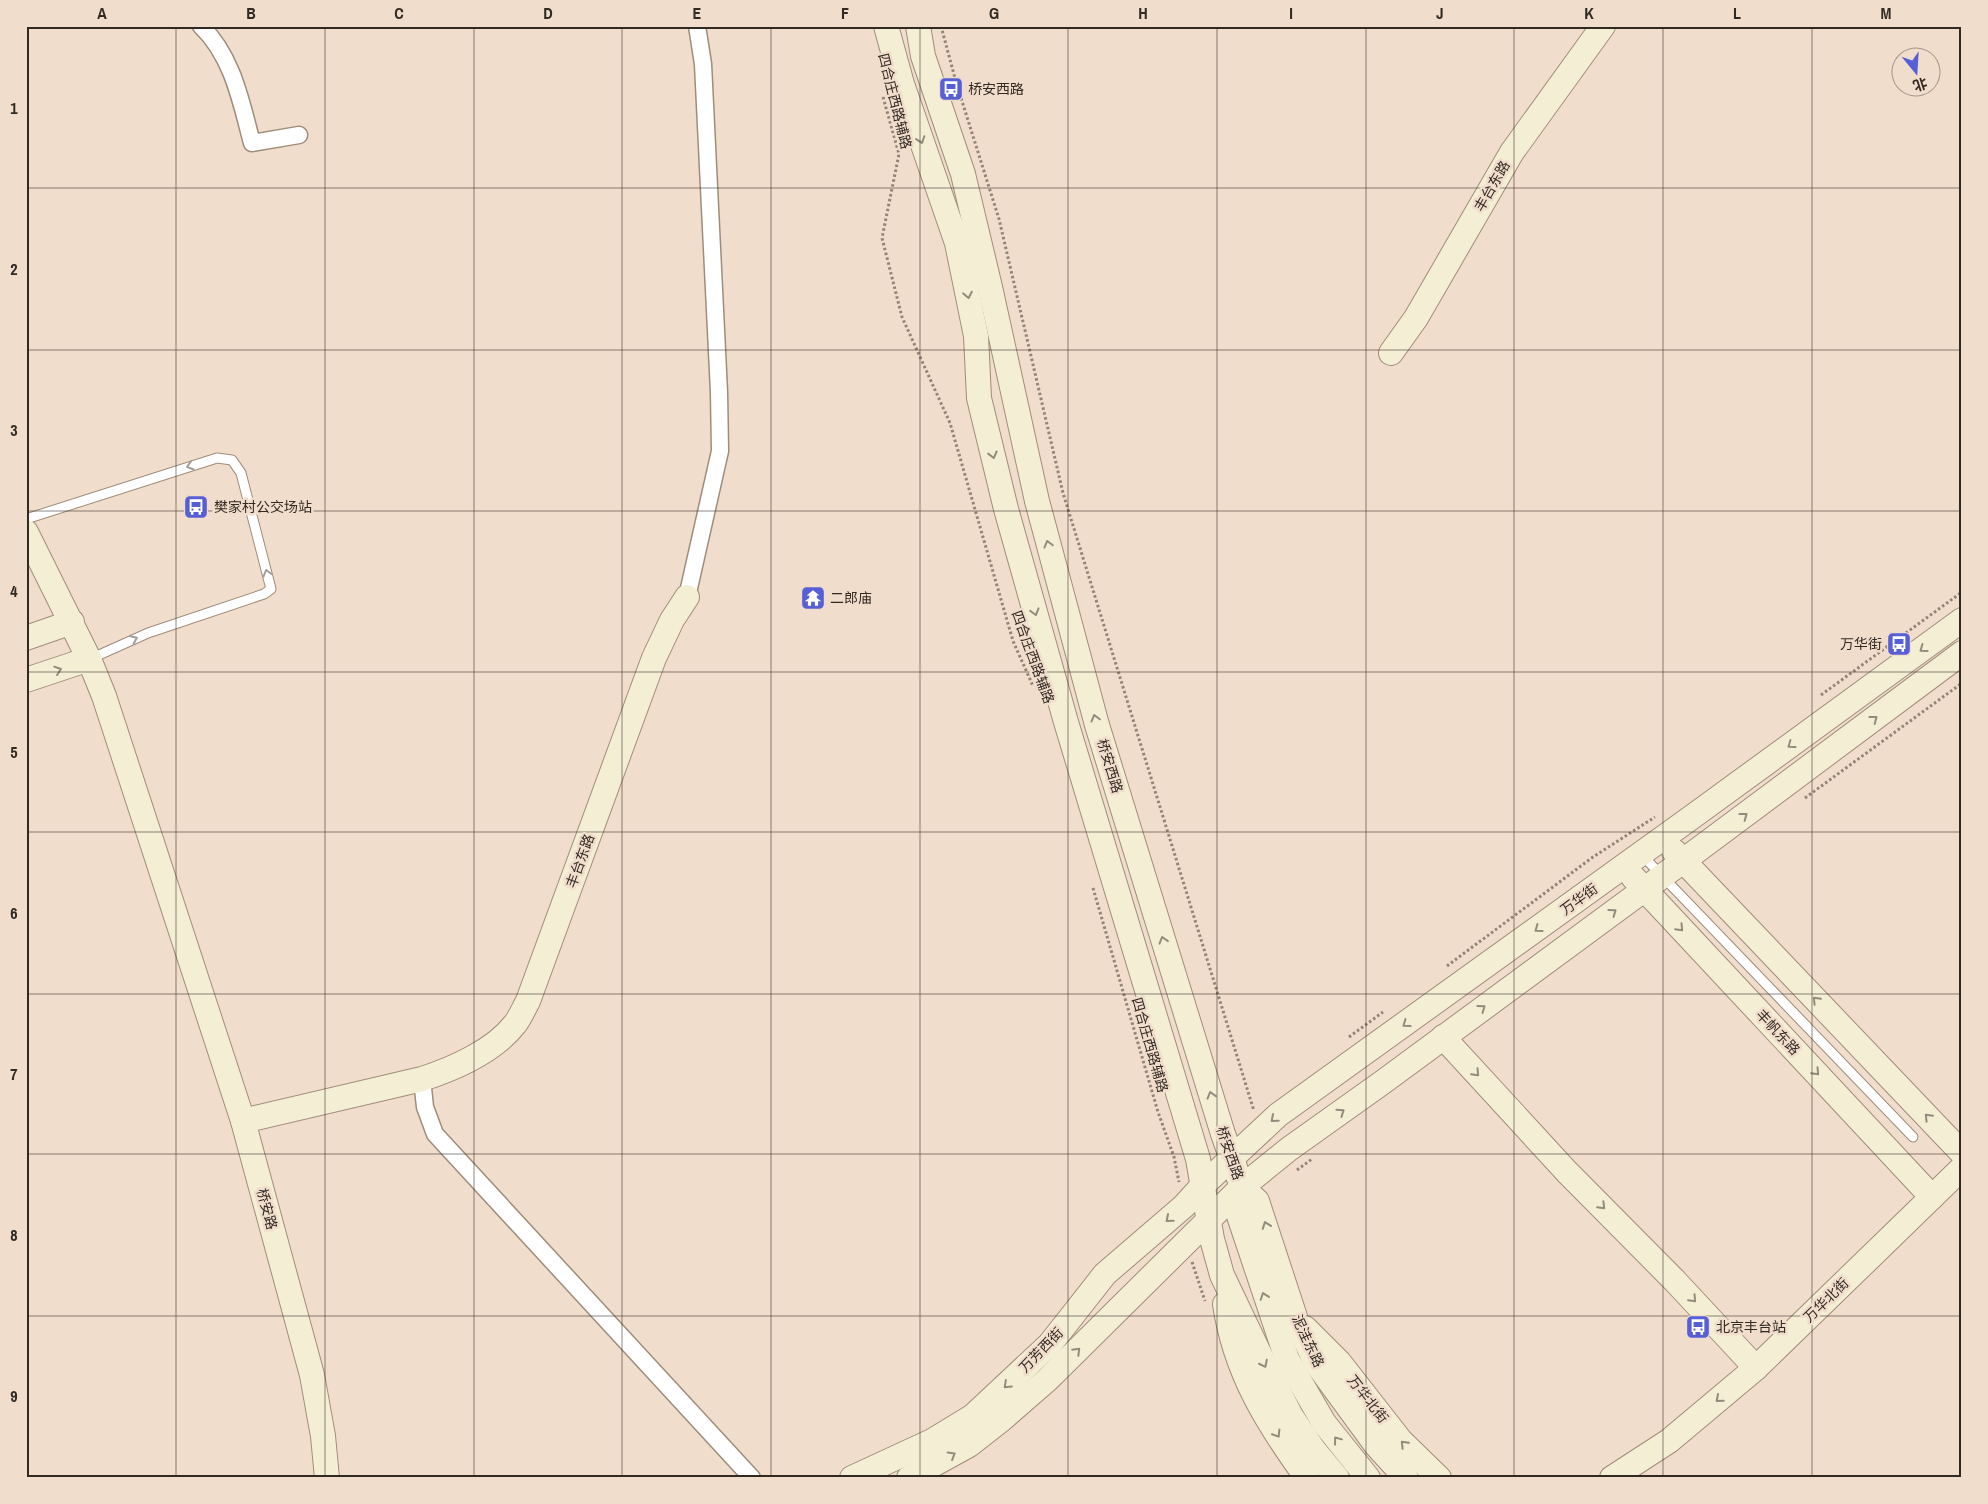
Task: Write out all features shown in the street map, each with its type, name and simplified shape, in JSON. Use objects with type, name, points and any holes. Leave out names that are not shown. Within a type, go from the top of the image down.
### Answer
[{"type":"main road","points":[[886,26],[902,84],[957,243],[976,336],[979,398],[1006,509],[1066,722],[1198,1159],[1237,1359],[1251,1391],[1307,1478]]},
{"type":"main road","name":"桥安西路","points":[[918,26],[923,56],[963,174],[1037,501],[1097,725],[1242,1187],[1239,1216],[1287,1359],[1324,1423],[1368,1478]]},
{"type":"main road","name":"丰台东路","points":[[1391,352],[1416,318],[1512,152],[1603,26]]},
{"type":"main road","name":"桥安路","points":[[26,532],[72,622],[107,706],[243,1121],[312,1375],[322,1428],[327,1478]]},
{"type":"main road","name":"丰台东路","points":[[422,1079],[450,1070],[495,1043],[515,1024],[528,1001],[654,658],[672,620],[687,597]]},
{"type":"main road","name":"万华街","points":[[1203,1185],[1278,1115],[1662,839],[1962,620]]},
{"type":"main road","points":[[26,638],[72,622]]},
{"type":"main road","points":[[1209,1221],[1242,1187],[1289,1149],[1683,862],[1962,653]]},
{"type":"main road","points":[[26,680],[89,659]]},
{"type":"main road","points":[[1662,839],[1962,1153]]},
{"type":"main road","name":"丰帆东路","points":[[1632,860],[1932,1197]]},
{"type":"main road","points":[[1443,1037],[1567,1172],[1675,1281],[1756,1368]]},
{"type":"main road","points":[[243,1121],[422,1079]]},
{"type":"main road","name":"万华北街","points":[[1612,1478],[1670,1442],[1756,1368],[1962,1168]]},
{"type":"main road","name":"万芳西街","points":[[852,1478],[932,1442],[973,1416],[1050,1344],[1105,1274],[1184,1206],[1203,1185]]},
{"type":"main road","name":"泥洼东路","points":[[1242,1187],[1257,1201],[1296,1320],[1316,1363],[1376,1446],[1406,1478]]},
{"type":"main road","name":"万芳西街","points":[[909,1478],[969,1445],[1001,1420],[1047,1380],[1209,1221]]},
{"type":"main road","points":[[1222,1275],[1262,1361],[1291,1416],[1313,1449],[1337,1478]]},
{"type":"main road","name":"万华北街","points":[[1296,1320],[1339,1362],[1400,1440],[1439,1478]]},
{"type":"street","points":[[201,26],[210,34],[225,59],[236,86],[252,143],[299,135]]},
{"type":"street","points":[[687,597],[720,450],[719,392],[703,64],[697,26]]},
{"type":"street","points":[[422,1079],[425,1107],[435,1134],[752,1478]]},
{"type":"lane","points":[[26,519],[217,458],[232,460],[241,473],[271,589],[264,594],[148,633],[89,659]]},
{"type":"lane","points":[[1653,883],[1912,1137]]},
{"type":"path","points":[[941,26],[956,82],[999,219],[1063,493],[1254,1111],[1250,1119]]},
{"type":"path","name":"四合庄西路辅路","points":[[882,93],[899,154],[882,238],[902,318],[950,424],[1012,640],[1036,691]]},
{"type":"path","name":"四合庄西路辅路","points":[[1092,882],[1158,1112],[1174,1157],[1184,1206]]},
{"type":"place","name":"桥安西路","points":[[951,89]]},
{"type":"place","name":"樊家村公交场站","points":[[196,507]]},
{"type":"place","name":"二郎庙","points":[[813,598]]},
{"type":"place","name":"万华街","points":[[1899,644]]},
{"type":"place","name":"北京丰台站","points":[[1698,1327]]}]
